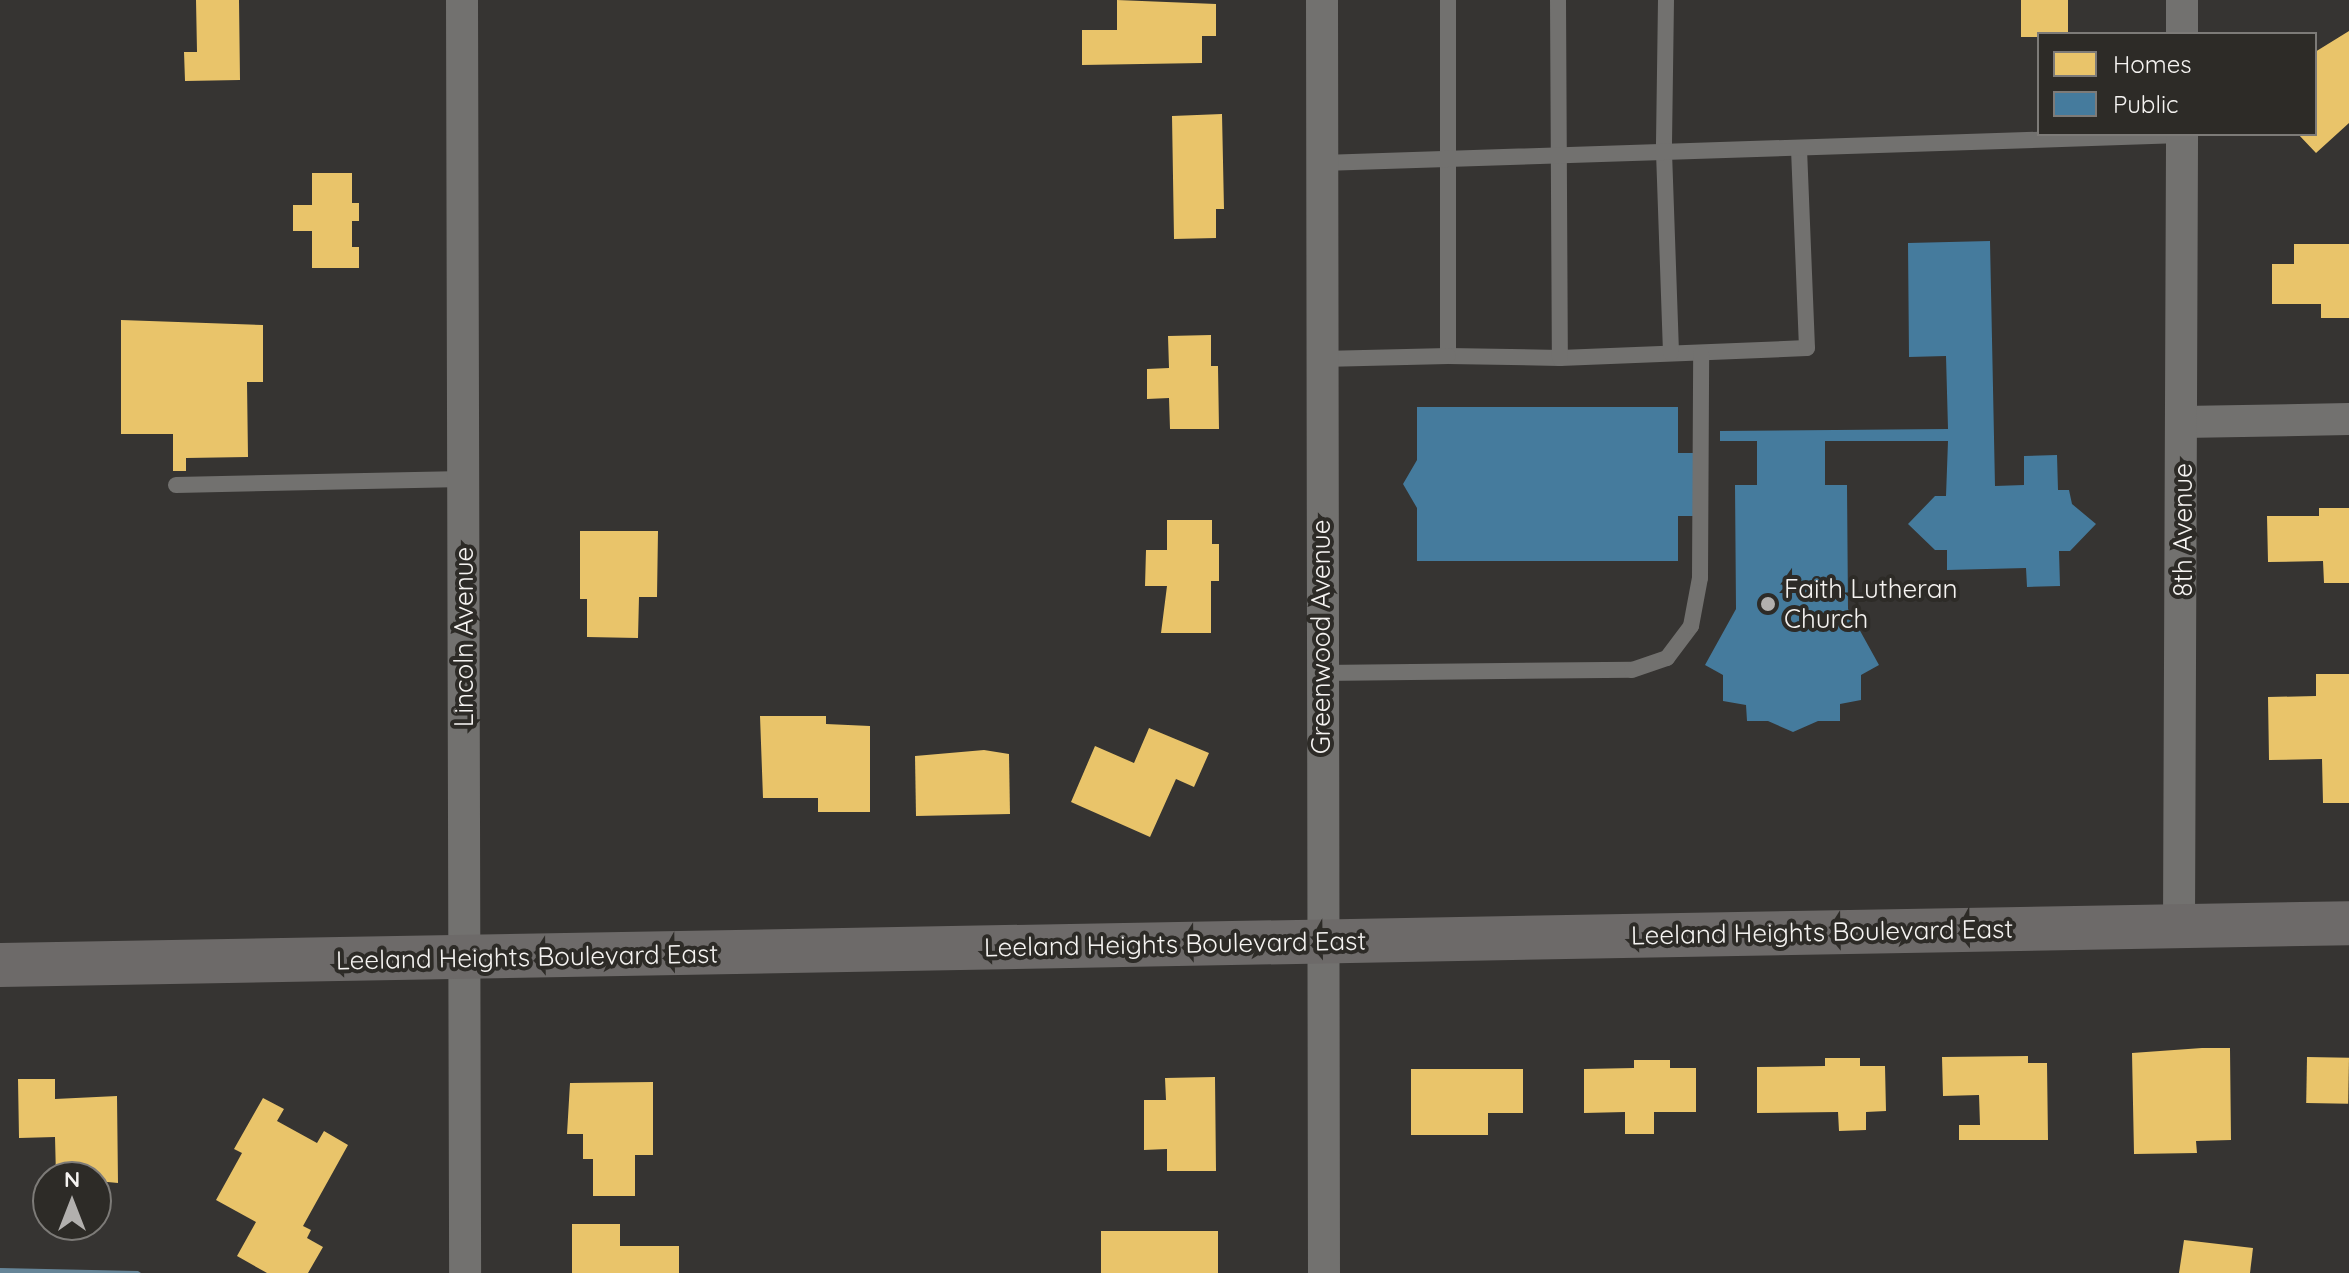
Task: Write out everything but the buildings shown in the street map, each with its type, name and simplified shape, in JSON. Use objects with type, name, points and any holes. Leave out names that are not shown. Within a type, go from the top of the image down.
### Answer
[{"type":"main road","name":"Leeland Heights Boulevard East","points":[[0,965],[2349,923]]},
{"type":"street","name":"Lincoln Avenue","points":[[462,0],[465,1273]]},
{"type":"street","name":"Greenwood Avenue","points":[[1322,0],[1321,941],[1324,1273]]},
{"type":"street","points":[[2182,0],[2182,32]]},
{"type":"street","name":"8th Avenue","points":[[2179,925],[2182,136]]},
{"type":"street","points":[[2182,422],[2349,419]]},
{"type":"lane","points":[[1448,0],[1445,159],[1448,356]]},
{"type":"lane","points":[[1558,0],[1560,358]]},
{"type":"lane","points":[[1666,0],[1664,152],[1671,353]]},
{"type":"lane","points":[[1322,163],[2153,136]]},
{"type":"lane","points":[[1322,359],[1448,356],[1560,358],[1807,348],[1799,148]]},
{"type":"lane","points":[[1321,673],[1632,670],[1667,658],[1691,626],[1700,578],[1701,354]]},
{"type":"lane","points":[[176,485],[464,479]]},
{"type":"water","points":[[0,1268],[138,1271],[141,1273],[0,1273]]},
{"type":"place","name":"Faith Lutheran Church","points":[[1768,604]]}]
